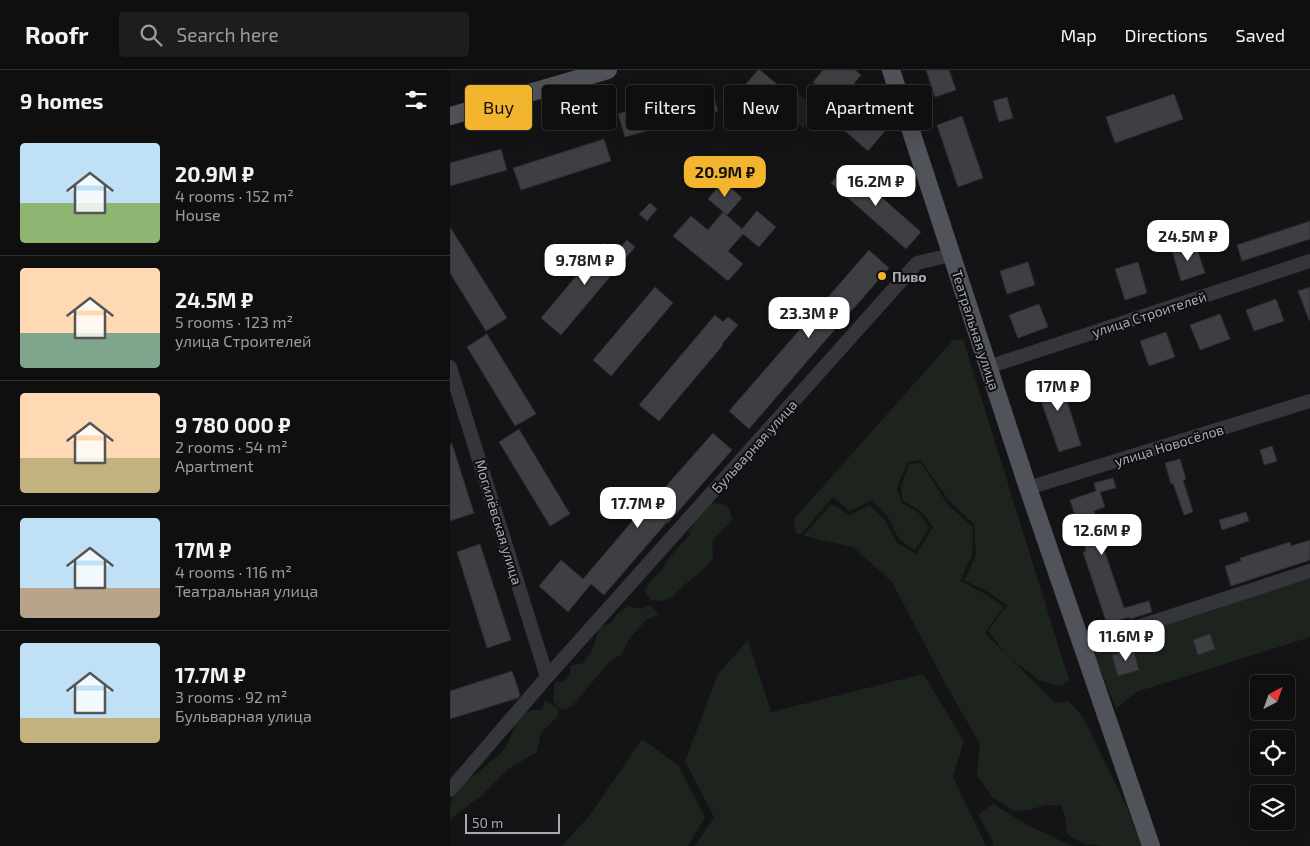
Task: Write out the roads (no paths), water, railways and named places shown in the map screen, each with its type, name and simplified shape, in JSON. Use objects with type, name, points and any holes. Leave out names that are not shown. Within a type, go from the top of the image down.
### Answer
[{"type":"main road","points":[[450,116],[608,70]]},
{"type":"main road","name":"Театральная улица","points":[[891,70],[950,255],[961,283],[1028,488],[1151,846]]},
{"type":"street","name":"Бульварная улица","points":[[450,790],[547,677],[917,263],[950,255]]},
{"type":"street","name":"улица Строителей","points":[[988,366],[1310,261]]},
{"type":"street","name":"Могилёвская улица","points":[[450,367],[547,677]]},
{"type":"street","name":"улица Новосёлов","points":[[1028,488],[1310,401]]},
{"type":"street","points":[[1082,645],[1310,571]]},
{"type":"place","name":"Пиво","points":[[882,276]]}]
